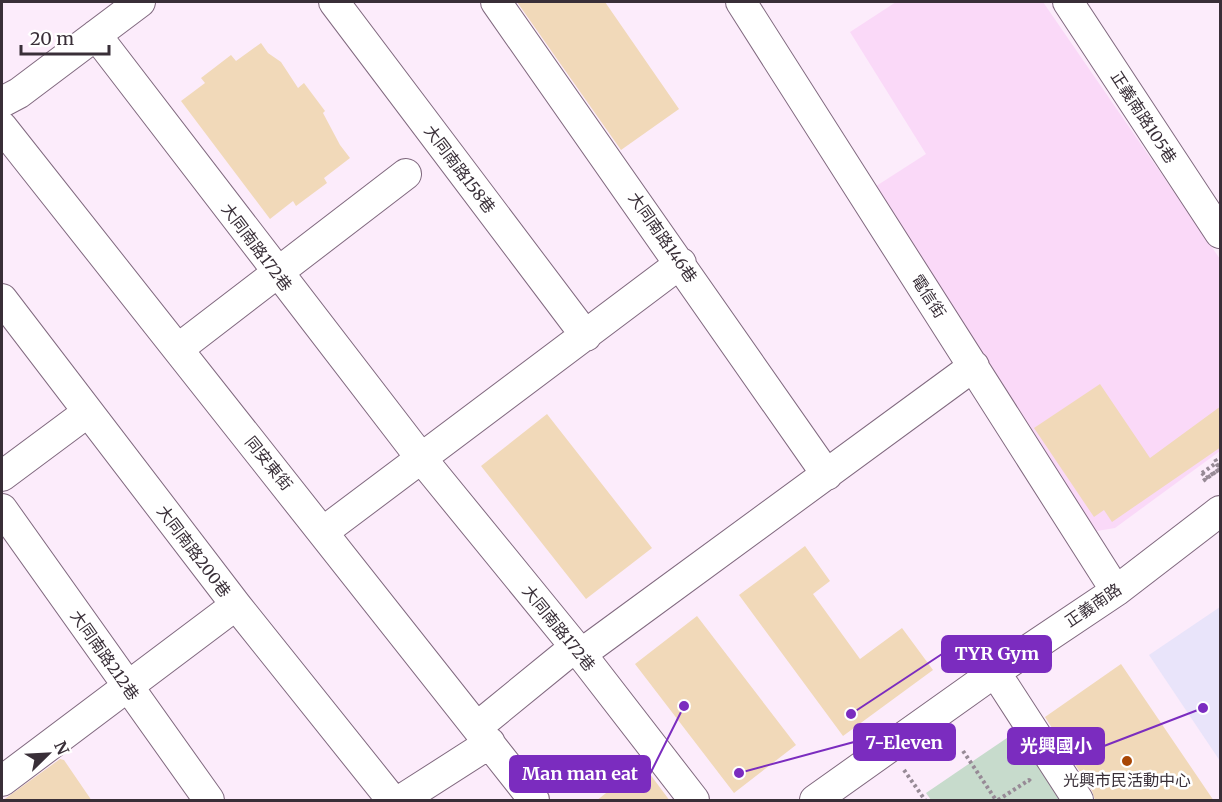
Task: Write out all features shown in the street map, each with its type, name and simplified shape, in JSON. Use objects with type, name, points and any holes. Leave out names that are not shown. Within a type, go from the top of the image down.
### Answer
[{"type":"street","points":[[2,102],[18,93],[140,2]]},
{"type":"street","name":"大同南路158巷","points":[[334,2],[586,336]]},
{"type":"street","name":"大同南路146巷","points":[[496,2],[681,263],[827,475]]},
{"type":"street","name":"電信街","points":[[741,2],[1116,591]]},
{"type":"street","name":"正義南路105巷","points":[[1068,2],[1221,233]]},
{"type":"street","name":"大同南路172巷","points":[[96,35],[421,458],[578,651],[694,801]]},
{"type":"street","name":"同安東街","points":[[2,128],[534,801]]},
{"type":"street","points":[[178,349],[406,174]]},
{"type":"street","points":[[323,532],[681,263]]},
{"type":"street","name":"大同南路200巷","points":[[2,299],[236,605],[392,801]]},
{"type":"street","points":[[401,801],[484,735],[578,651],[827,475],[974,366]]},
{"type":"street","points":[[2,476],[88,412]]},
{"type":"street","name":"大同南路212巷","points":[[2,509],[209,801]]},
{"type":"street","name":"正義南路","points":[[815,801],[994,672],[1116,591],[1221,510]]},
{"type":"street","points":[[2,782],[236,605]]},
{"type":"street","points":[[994,672],[1078,801]]},
{"type":"path","points":[[1203,481],[1212,475],[1220,469],[1216,463],[1202,473],[1206,478],[1214,474],[1221,469],[1215,459]]},
{"type":"path","points":[[963,751],[997,801],[1029,780],[1034,787]]},
{"type":"shaded area","points":[[896,2],[1043,2],[1220,259],[1220,451],[1115,528],[1091,532],[870,190],[926,154],[850,32]]},
{"type":"shaded area","points":[[1220,607],[1220,761],[1149,655]]},
{"type":"green space","points":[[1023,727],[1069,800],[931,800],[926,793]]},
{"type":"building","points":[[517,2],[605,2],[679,109],[621,150]]},
{"type":"building","points":[[261,43],[268,53],[281,62],[298,88],[304,83],[325,111],[323,113],[340,145],[350,158],[324,178],[327,183],[296,206],[293,201],[270,219],[181,101],[205,83],[201,78],[231,55],[236,61]]},
{"type":"building","points":[[1100,384],[1150,458],[1221,406],[1221,447],[1112,522],[1104,510],[1094,517],[1034,428]]},
{"type":"building","points":[[547,414],[652,548],[586,599],[481,466]]},
{"type":"building","points":[[805,546],[830,581],[813,594],[860,659],[902,628],[933,670],[843,736],[739,595]]},
{"type":"building","points":[[697,616],[796,745],[734,793],[635,664]]},
{"type":"building","name":"光興市民活動中心","points":[[1121,664],[1214,801],[1095,800],[1092,791],[1045,717]]},
{"type":"building","points":[[60,759],[64,760],[92,801],[2,801]]},
{"type":"building","points":[[641,762],[670,801],[596,801],[615,786],[612,783]]},
{"type":"place","name":"Man man eat","points":[[684,706]]},
{"type":"place","name":"光興國小","points":[[1203,708]]},
{"type":"place","name":"TYR Gym","points":[[851,714]]},
{"type":"place","name":"光興市民活動中心","points":[[1127,761]]},
{"type":"place","name":"7-Eleven","points":[[739,773]]}]
